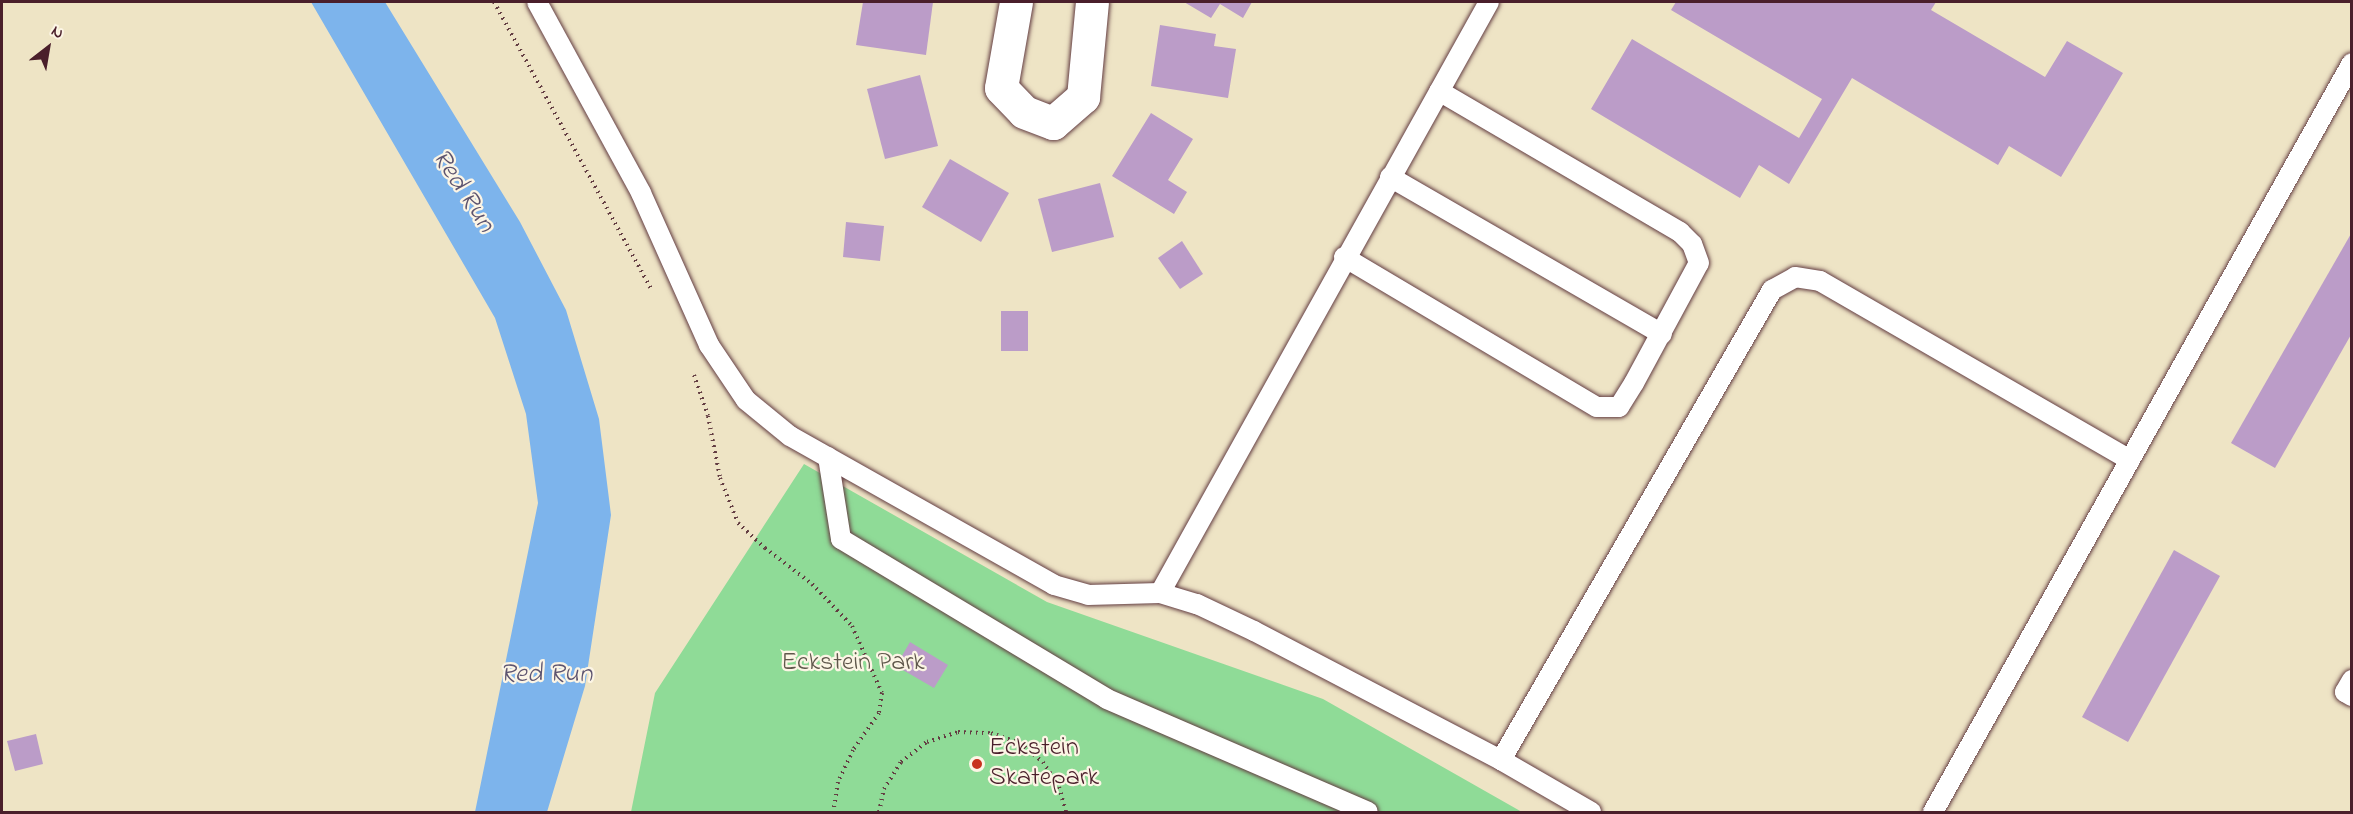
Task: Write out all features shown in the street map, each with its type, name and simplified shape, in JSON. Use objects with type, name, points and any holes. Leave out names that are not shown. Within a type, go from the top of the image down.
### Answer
[{"type":"street","points":[[1016,2],[1001,88],[1024,112],[1053,123],[1083,97],[1092,2]]},
{"type":"lane","points":[[537,2],[641,193],[709,345],[746,400],[790,436],[1054,585],[1088,595],[1160,593],[1197,604],[1254,631],[1501,760],[1590,813]]},
{"type":"lane","points":[[1160,593],[1344,257],[1489,2]]},
{"type":"lane","points":[[1933,813],[2352,63]]},
{"type":"lane","points":[[1344,257],[1597,407],[1619,407],[1662,334],[1700,263],[1692,244],[1680,232],[1439,91]]},
{"type":"lane","points":[[1390,177],[1662,334]]},
{"type":"lane","points":[[1501,760],[1772,290],[1795,277],[1820,281],[2130,460]]},
{"type":"lane","points":[[828,457],[842,539],[1107,699],[1368,813]]},
{"type":"lane","points":[[2352,680],[2344,692],[2352,696]]},
{"type":"path","points":[[494,2],[658,302]]},
{"type":"path","points":[[689,364],[708,416],[717,469],[738,523],[765,549],[812,584],[852,626],[882,693],[879,713],[853,750],[838,782],[833,813]]},
{"type":"path","points":[[879,813],[884,789],[901,762],[927,742],[958,732],[991,733],[1020,743],[1043,762],[1059,788],[1066,813]]},
{"type":"green space","name":"Eckstein Park","points":[[804,464],[1047,602],[1323,699],[1522,812],[631,812],[655,693]]},
{"type":"water","name":"Red Run","points":[[311,2],[385,2],[520,222],[566,310],[599,419],[611,515],[585,686],[547,812],[475,812],[538,503],[526,414],[495,318]]},
{"type":"building","points":[[863,2],[933,2],[926,55],[856,45]]},
{"type":"building","points":[[1184,2],[1252,2],[1243,18],[1220,4],[1211,18]]},
{"type":"building","points":[[1676,2],[1936,2],[1931,10],[2045,77],[2067,41],[2123,73],[2061,177],[2009,146],[1998,165],[1852,78],[1789,184],[1759,165],[1740,198],[1591,109],[1632,39],[1799,138],[1822,99],[1671,10]]},
{"type":"building","points":[[1160,25],[1216,34],[1214,46],[1236,49],[1228,98],[1151,86]]},
{"type":"building","points":[[920,75],[938,146],[885,159],[867,89]]},
{"type":"building","points":[[1151,113],[1193,139],[1168,180],[1187,192],[1174,214],[1112,176]]},
{"type":"building","points":[[950,159],[1009,193],[981,242],[922,207]]},
{"type":"building","points":[[1100,183],[1114,237],[1052,252],[1038,199]]},
{"type":"building","points":[[846,222],[884,226],[880,261],[843,257]]},
{"type":"building","points":[[2352,232],[2352,333],[2275,468],[2231,443]]},
{"type":"building","points":[[1182,241],[1203,274],[1180,289],[1158,258]]},
{"type":"building","points":[[1001,311],[1028,311],[1028,351],[1001,351]]},
{"type":"building","points":[[2174,550],[2220,576],[2128,742],[2082,717]]},
{"type":"building","points":[[910,642],[948,665],[934,688],[896,666]]},
{"type":"building","points":[[36,734],[43,764],[15,771],[7,741]]},
{"type":"place","name":"Eckstein Skatepark","points":[[977,764]]}]
